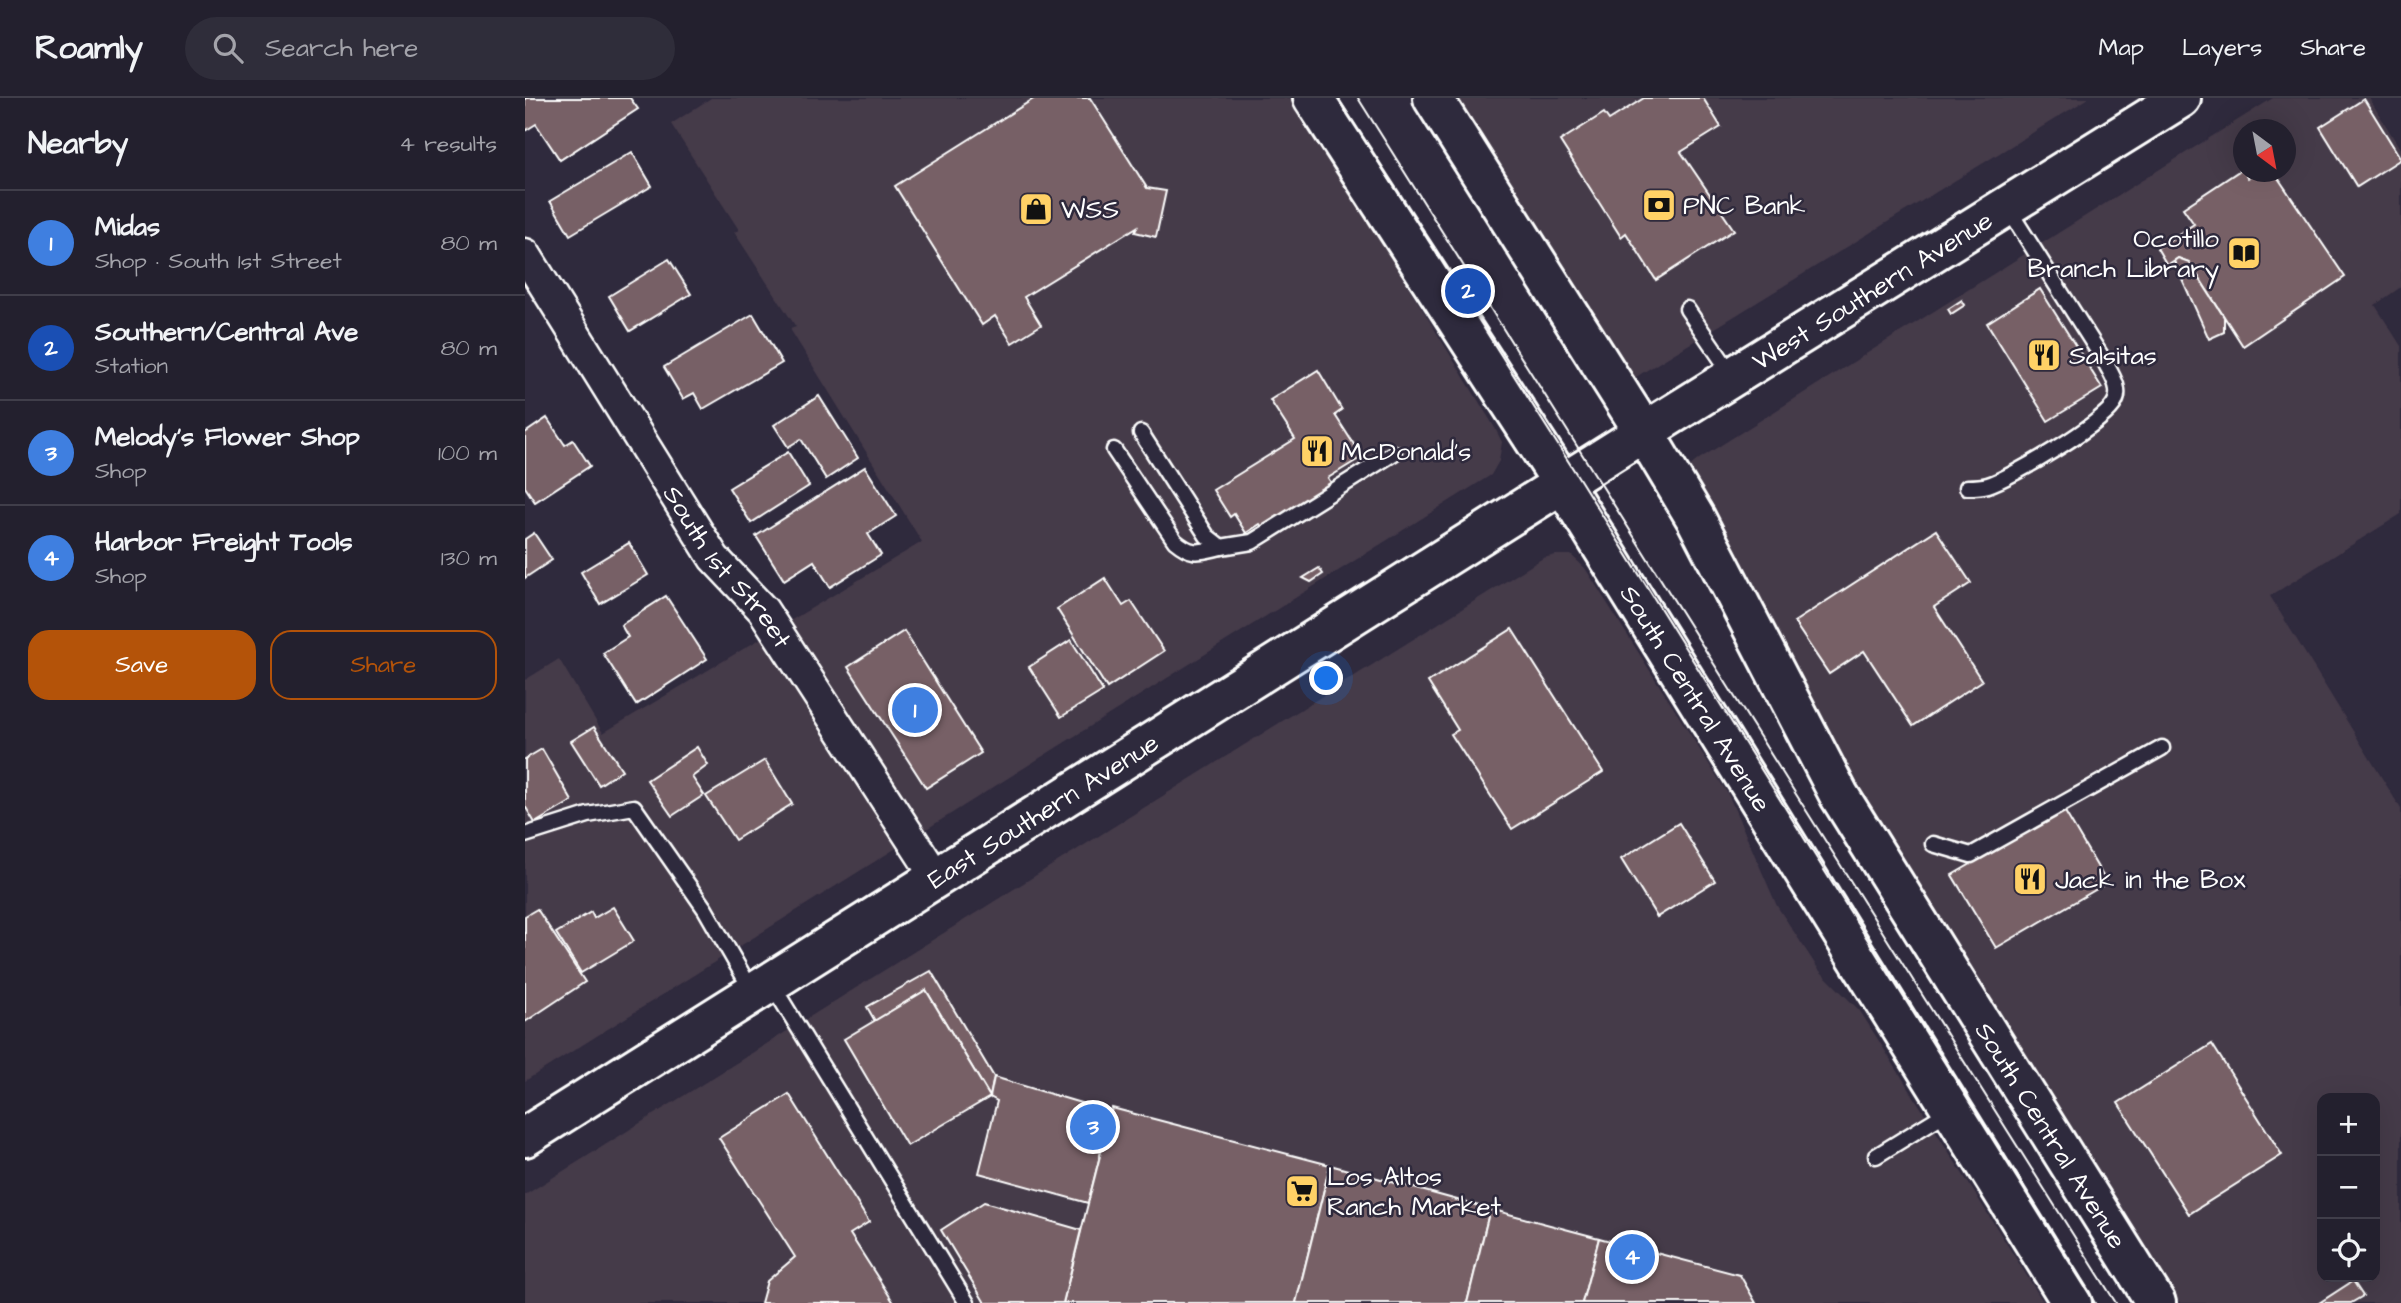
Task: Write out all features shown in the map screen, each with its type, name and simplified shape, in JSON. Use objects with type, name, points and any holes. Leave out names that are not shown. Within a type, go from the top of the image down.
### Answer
[{"type":"main road","name":"South Central Avenue","points":[[1313,98],[1563,484],[2072,1303]]},
{"type":"main road","name":"South Central Avenue","points":[[1433,98],[1696,519],[1839,795],[2156,1303]]},
{"type":"main road","name":"West Southern Avenue","points":[[1563,484],[2181,98]]},
{"type":"main road","name":"East Southern Avenue","points":[[532,1128],[762,987],[1563,484]]},
{"type":"street","name":"South 1st Street","points":[[525,254],[714,558],[763,610],[936,877]]},
{"type":"lane","points":[[1967,487],[1991,484],[2056,448],[2107,414],[2116,401],[2117,387],[2105,362],[2007,206]]},
{"type":"lane","points":[[1687,309],[1733,376]]},
{"type":"lane","points":[[1141,433],[1207,536],[1221,547]]},
{"type":"lane","points":[[1114,450],[1175,541],[1188,552],[1252,542],[1394,453]]},
{"type":"lane","points":[[1933,844],[1971,855],[2162,748]]},
{"type":"lane","points":[[525,835],[588,815],[634,807],[762,987],[967,1303]]},
{"type":"lane","points":[[1877,1156],[1950,1110]]},
{"type":"shaded area","points":[[711,98],[1293,98],[1495,428],[1502,442],[1499,461],[1491,475],[525,1081],[525,680],[559,659],[603,733],[922,542],[790,329],[796,327],[734,232],[739,230],[671,124]]},
{"type":"shaded area","points":[[1441,98],[2089,98],[1631,380]]},
{"type":"shaded area","points":[[2273,98],[2369,98],[2401,150],[2401,287],[2375,305],[2401,346],[2401,514],[2270,596],[2401,809],[2401,1303],[2180,1303],[2049,1101],[1844,766],[1680,474],[1699,459],[2233,123],[2233,182],[2296,182],[2296,119],[2240,119]]},
{"type":"shaded area","points":[[1571,555],[1585,568],[1728,794],[1777,906],[1819,970],[1860,1011],[2044,1303],[525,1303],[525,1195],[1543,558]]},
{"type":"building","points":[[525,98],[630,98],[638,109],[560,160],[536,124],[525,131]]},
{"type":"building","name":"WSS","points":[[1035,98],[1090,98],[1147,188],[1166,191],[1156,237],[1135,232],[1137,227],[1024,297],[1041,325],[1012,343],[995,316],[982,325],[895,186]]},
{"type":"building","name":"PNC Bank","points":[[1644,98],[1703,98],[1721,127],[1681,152],[1734,230],[1656,280],[1626,233],[1621,237],[1560,141],[1604,113],[1609,120]]},
{"type":"building","points":[[2364,99],[2401,159],[2357,187],[2320,127]]},
{"type":"building","points":[[632,152],[652,186],[570,235],[550,201]]},
{"type":"building","name":"Ocotillo Branch Library","points":[[2233,175],[2233,182],[2281,182],[2345,277],[2243,346],[2189,262],[2178,258],[2167,265],[2157,248],[2194,224],[2183,208]]},
{"type":"building","points":[[2178,258],[2189,262],[2224,317],[2224,332],[2209,339],[2174,261]]},
{"type":"building","points":[[669,259],[691,294],[630,331],[609,296]]},
{"type":"building","name":"Salsitas","points":[[2040,289],[2102,388],[2048,421],[1987,323]]},
{"type":"building","points":[[1962,300],[1965,305],[1951,314],[1948,309]]},
{"type":"building","points":[[753,314],[782,363],[703,409],[694,393],[683,399],[664,367]]},
{"type":"building","name":"McDonald's","points":[[1318,370],[1342,410],[1335,415],[1362,457],[1328,478],[1332,484],[1262,527],[1260,524],[1246,533],[1234,514],[1230,517],[1213,490],[1295,439],[1270,400]]},
{"type":"building","points":[[819,396],[858,458],[826,479],[801,439],[788,447],[774,425]]},
{"type":"building","points":[[547,418],[565,445],[573,440],[590,466],[535,502],[525,487],[525,433]]},
{"type":"building","points":[[788,452],[809,486],[751,523],[729,488]]},
{"type":"building","points":[[865,467],[896,516],[868,534],[881,555],[830,587],[814,561],[784,580],[756,536]]},
{"type":"building","points":[[1936,530],[1971,583],[1934,607],[1982,681],[1913,726],[1864,651],[1829,674],[1794,622]]},
{"type":"building","points":[[534,533],[552,560],[525,578],[525,539]]},
{"type":"building","points":[[629,543],[648,575],[600,604],[581,572]]},
{"type":"building","points":[[1319,568],[1323,574],[1311,582],[1303,578]]},
{"type":"building","points":[[1105,578],[1123,606],[1131,601],[1164,651],[1107,688],[1057,609]]},
{"type":"building","points":[[666,596],[707,659],[636,705],[603,653],[628,637],[621,625]]},
{"type":"building","points":[[1512,629],[1603,772],[1512,829],[1451,734],[1458,730],[1428,682]]},
{"type":"building","points":[[904,631],[981,753],[926,788],[848,667]]},
{"type":"building","points":[[1071,640],[1103,691],[1061,717],[1029,667]]},
{"type":"building","points":[[594,727],[622,770],[599,785],[571,741]]},
{"type":"building","points":[[697,747],[708,765],[692,777],[704,795],[672,816],[647,780]]},
{"type":"building","points":[[542,749],[572,801],[535,823],[525,806],[525,759]]},
{"type":"building","points":[[765,760],[792,804],[735,840],[706,796]]},
{"type":"building","name":"Jack in the Box","points":[[2064,810],[2107,883],[1996,948],[1952,875]]},
{"type":"building","points":[[1679,823],[1715,881],[1657,917],[1621,859]]},
{"type":"building","points":[[613,907],[634,941],[581,973],[556,933],[591,912],[594,918]]},
{"type":"building","points":[[537,909],[585,982],[525,1022],[525,916]]},
{"type":"building","points":[[931,971],[994,1077],[990,1097],[926,990],[875,1021],[867,1007]]},
{"type":"building","points":[[926,990],[990,1097],[907,1146],[844,1039]]},
{"type":"building","points":[[2212,1044],[2282,1155],[2189,1214],[2118,1103]]},
{"type":"building","points":[[994,1077],[1111,1112],[1088,1203],[979,1173],[997,1101],[990,1097]]},
{"type":"building","points":[[789,1094],[869,1222],[850,1234],[894,1303],[761,1303],[767,1281],[795,1257],[719,1138]]},
{"type":"building","points":[[1112,1108],[1330,1165],[1296,1303],[1063,1303]]},
{"type":"building","points":[[1330,1165],[1490,1209],[1467,1303],[1296,1303]]},
{"type":"building","points":[[984,1202],[1081,1230],[1063,1303],[985,1303],[941,1230]]},
{"type":"building","points":[[1490,1209],[1599,1238],[1582,1303],[1467,1303]]},
{"type":"building","points":[[1599,1238],[1740,1275],[1756,1303],[1582,1303]]},
{"type":"building","points":[[2351,1282],[2363,1296],[2351,1303],[2319,1303]]},
{"type":"tram line","points":[[1338,98],[2095,1303]]},
{"type":"tram line","points":[[1358,98],[2116,1303]]},
{"type":"place","name":"PNC Bank","points":[[1659,205]]},
{"type":"place","name":"WSS","points":[[1036,209]]},
{"type":"place","name":"Ocotillo Branch Library","points":[[2244,253]]},
{"type":"place","name":"Southern/Central Ave","points":[[1468,291]]},
{"type":"place","name":"Salsitas","points":[[2044,355]]},
{"type":"place","name":"McDonald's","points":[[1317,451]]},
{"type":"place","name":"Midas","points":[[915,710]]},
{"type":"place","name":"Jack in the Box","points":[[2030,879]]},
{"type":"place","name":"Melody's Flower Shop","points":[[1093,1127]]},
{"type":"place","name":"Los Altos Ranch Market","points":[[1302,1191]]},
{"type":"place","name":"Harbor Freight Tools","points":[[1632,1257]]}]
